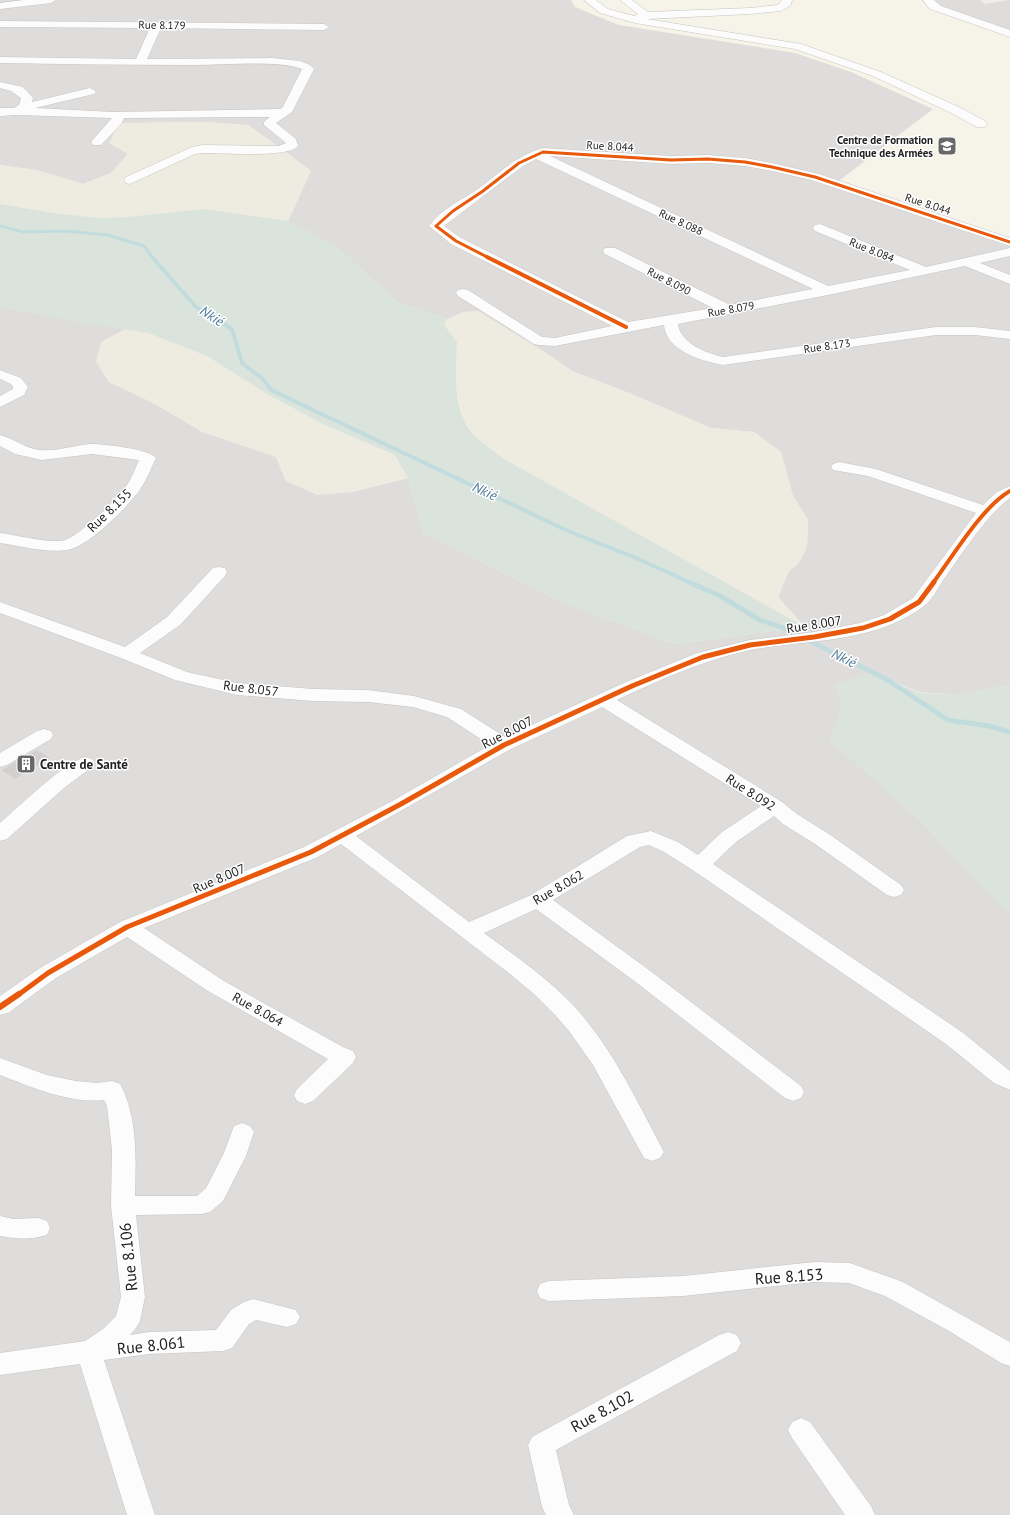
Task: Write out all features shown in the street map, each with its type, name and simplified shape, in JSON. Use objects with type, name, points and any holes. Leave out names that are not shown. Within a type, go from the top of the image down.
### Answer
[{"type":"street","points":[[0,6],[51,0]]},
{"type":"street","points":[[589,0],[604,11],[635,20],[797,46],[877,74],[957,111],[981,124]]},
{"type":"street","points":[[625,0],[646,14]]},
{"type":"street","points":[[738,0],[750,11]]},
{"type":"street","points":[[635,20],[646,14],[750,11],[781,8],[787,3],[787,0]]},
{"type":"street","points":[[928,0],[932,6],[1010,34]]},
{"type":"street","name":"Rue 8.179","points":[[0,24],[324,27]]},
{"type":"street","points":[[140,62],[157,25]]},
{"type":"street","points":[[0,60],[140,62],[272,61],[296,63],[308,69],[288,109],[270,122],[270,125],[292,142],[292,146],[287,149],[203,149],[181,154],[130,180]]},
{"type":"street","points":[[0,85],[14,87],[23,92],[27,98],[20,109]]},
{"type":"street","points":[[0,112],[20,109],[90,92]]},
{"type":"street","points":[[20,109],[114,115],[281,113]]},
{"type":"street","points":[[97,142],[118,120],[118,116],[114,115]]},
{"type":"street","name":"Rue 8.044","points":[[626,327],[456,241],[436,226],[442,218],[485,190],[514,167],[535,154],[543,152],[671,160],[708,159],[745,162],[815,177],[1010,242]]},
{"type":"street","name":"Rue 8.088","points":[[535,154],[828,290]]},
{"type":"street","name":"Rue 8.084","points":[[820,228],[925,271]]},
{"type":"street","name":"Rue 8.090","points":[[610,251],[728,310]]},
{"type":"street","name":"Rue 8.079","points":[[463,293],[539,341],[545,343],[626,327],[728,310],[925,271],[1010,252]]},
{"type":"street","points":[[966,262],[1010,280]]},
{"type":"street","name":"Rue 8.173","points":[[678,318],[670,322],[670,328],[675,338],[692,350],[712,359],[723,361],[892,336],[936,332],[975,331],[1010,335]]},
{"type":"street","points":[[0,374],[16,381],[20,387],[19,392],[0,402]]},
{"type":"street","name":"Rue 8.155","points":[[0,440],[21,451],[42,455],[92,449],[140,455],[148,458],[131,491],[109,514],[76,541],[68,545],[58,545],[0,538]]},
{"type":"street","points":[[839,467],[870,472],[986,511]]},
{"type":"street","name":"Rue 8.007","points":[[0,1007],[48,973],[127,927],[311,852],[401,804],[504,745],[632,686],[703,657],[750,646],[863,628],[890,619],[919,602],[986,511],[1008,495]]},
{"type":"street","points":[[128,654],[143,641],[164,628],[179,616],[192,604],[219,572]]},
{"type":"street","name":"Rue 8.057","points":[[0,607],[128,654],[181,676],[237,689],[313,695],[368,696],[414,702],[454,713],[504,745]]},
{"type":"street","name":"Rue 8.092","points":[[604,700],[775,806],[790,819],[822,839],[894,890]]},
{"type":"street","points":[[0,761],[44,735]]},
{"type":"street","points":[[0,834],[57,784],[85,763]]},
{"type":"street","points":[[701,866],[704,861],[730,837],[775,806]]},
{"type":"street","points":[[342,835],[524,974],[564,1010],[591,1044],[652,1152]]},
{"type":"street","name":"Rue 8.062","points":[[467,931],[538,900],[605,860],[634,840],[651,838],[671,847],[701,866],[954,1038],[973,1052],[992,1071],[1010,1082]]},
{"type":"street","points":[[538,900],[641,975],[793,1092]]},
{"type":"street","name":"Rue 8.064","points":[[127,927],[216,986],[335,1053],[345,1057],[305,1095]]},
{"type":"street","name":"Rue 8.106","points":[[0,1066],[43,1083],[76,1090],[97,1092],[112,1090],[118,1106],[124,1150],[123,1206],[133,1297],[127,1321],[112,1337],[90,1352]]},
{"type":"street","points":[[123,1206],[202,1205],[215,1194],[223,1175],[234,1156],[242,1132]]},
{"type":"street","points":[[0,1226],[13,1229],[38,1228]]},
{"type":"street","name":"Rue 8.153","points":[[549,1291],[684,1286],[814,1272],[850,1273],[894,1289],[958,1324],[1010,1355]]},
{"type":"street","name":"Rue 8.061","points":[[0,1364],[149,1343],[223,1340],[240,1317],[253,1309],[287,1317]]},
{"type":"street","name":"Rue 8.102","points":[[560,1515],[556,1507],[541,1444],[728,1342]]},
{"type":"street","points":[[90,1352],[122,1462],[142,1515]]},
{"type":"street","points":[[801,1430],[861,1515]]},
{"type":"shaded area","points":[[0,0],[982,0],[981,2],[985,4],[1010,0],[1010,685],[958,695],[919,692],[872,673],[835,685],[843,704],[830,740],[920,820],[1001,906],[1010,912],[1010,1515],[0,1515],[0,307],[126,329],[101,342],[109,382],[248,447],[276,457],[286,481],[352,492],[408,478],[423,533],[564,603],[675,644],[805,627],[778,597],[789,571],[798,564],[807,547],[808,520],[793,496],[781,452],[754,432],[711,428],[634,395],[572,371],[543,351],[478,311],[464,312],[447,319],[397,302],[337,247],[288,221],[311,171],[248,125],[205,122],[119,123],[128,154],[111,173],[83,184],[36,170],[0,165]]},
{"type":"shaded area","name":"Centre de Formation Technique des Armées","points":[[571,0],[925,0],[1010,35],[1010,239],[836,183],[933,109],[851,72],[795,53],[619,25],[575,7]]},
{"type":"shaded area","points":[[205,122],[248,125],[311,171],[288,221],[204,209],[127,217],[100,218],[60,214],[0,204],[0,165],[36,170],[84,184],[111,173],[128,154],[109,143],[119,123]]},
{"type":"shaded area","points":[[0,204],[60,214],[100,218],[127,217],[204,209],[288,221],[337,247],[397,302],[447,319],[444,325],[457,342],[456,380],[459,405],[469,428],[483,443],[504,459],[805,627],[675,644],[564,603],[423,533],[408,478],[395,455],[327,426],[267,394],[207,356],[148,333],[0,307]]},
{"type":"shaded area","points":[[478,311],[543,351],[572,371],[634,395],[711,428],[754,432],[781,452],[793,496],[808,520],[807,547],[798,564],[789,571],[778,597],[805,627],[504,459],[476,437],[463,419],[456,386],[457,342],[444,325],[447,319],[464,312]]},
{"type":"shaded area","points":[[126,329],[148,333],[207,356],[267,394],[327,426],[395,455],[408,478],[352,492],[317,495],[286,481],[276,457],[202,432],[153,403],[109,382],[96,362],[101,342]]},
{"type":"shaded area","points":[[872,673],[919,693],[959,695],[1010,685],[1010,912],[1001,906],[920,820],[829,740],[843,704],[835,685]]},
{"type":"building","name":"Centre de Santé","points":[[37,750],[50,758],[15,779],[2,770]]},
{"type":"waterway","name":"Nkié","points":[[0,226],[23,232],[66,231],[108,235],[144,246],[153,258]]},
{"type":"waterway","name":"Nkié","points":[[152,257],[196,307],[232,329],[242,363],[263,379],[271,390],[568,531],[636,558],[691,583]]},
{"type":"waterway","name":"Nkié","points":[[689,582],[720,596],[760,620],[784,628],[886,679],[948,720],[989,726],[1010,732]]},
{"type":"cycle path","points":[[626,327],[456,241],[436,226],[453,211],[483,191],[519,163],[527,158],[543,152],[671,160],[708,159],[745,162],[772,167],[815,177],[1010,242]]},
{"type":"cycle path","points":[[0,1007],[48,973],[127,927],[311,852],[401,804],[504,745],[632,686],[703,657],[750,645],[814,637],[863,628],[890,619],[919,602],[986,511],[1003,495],[1010,491]]},
{"type":"place","name":"Centre de Formation Technique des Armées","points":[[947,146]]},
{"type":"place","name":"Centre de Santé","points":[[26,764]]}]
